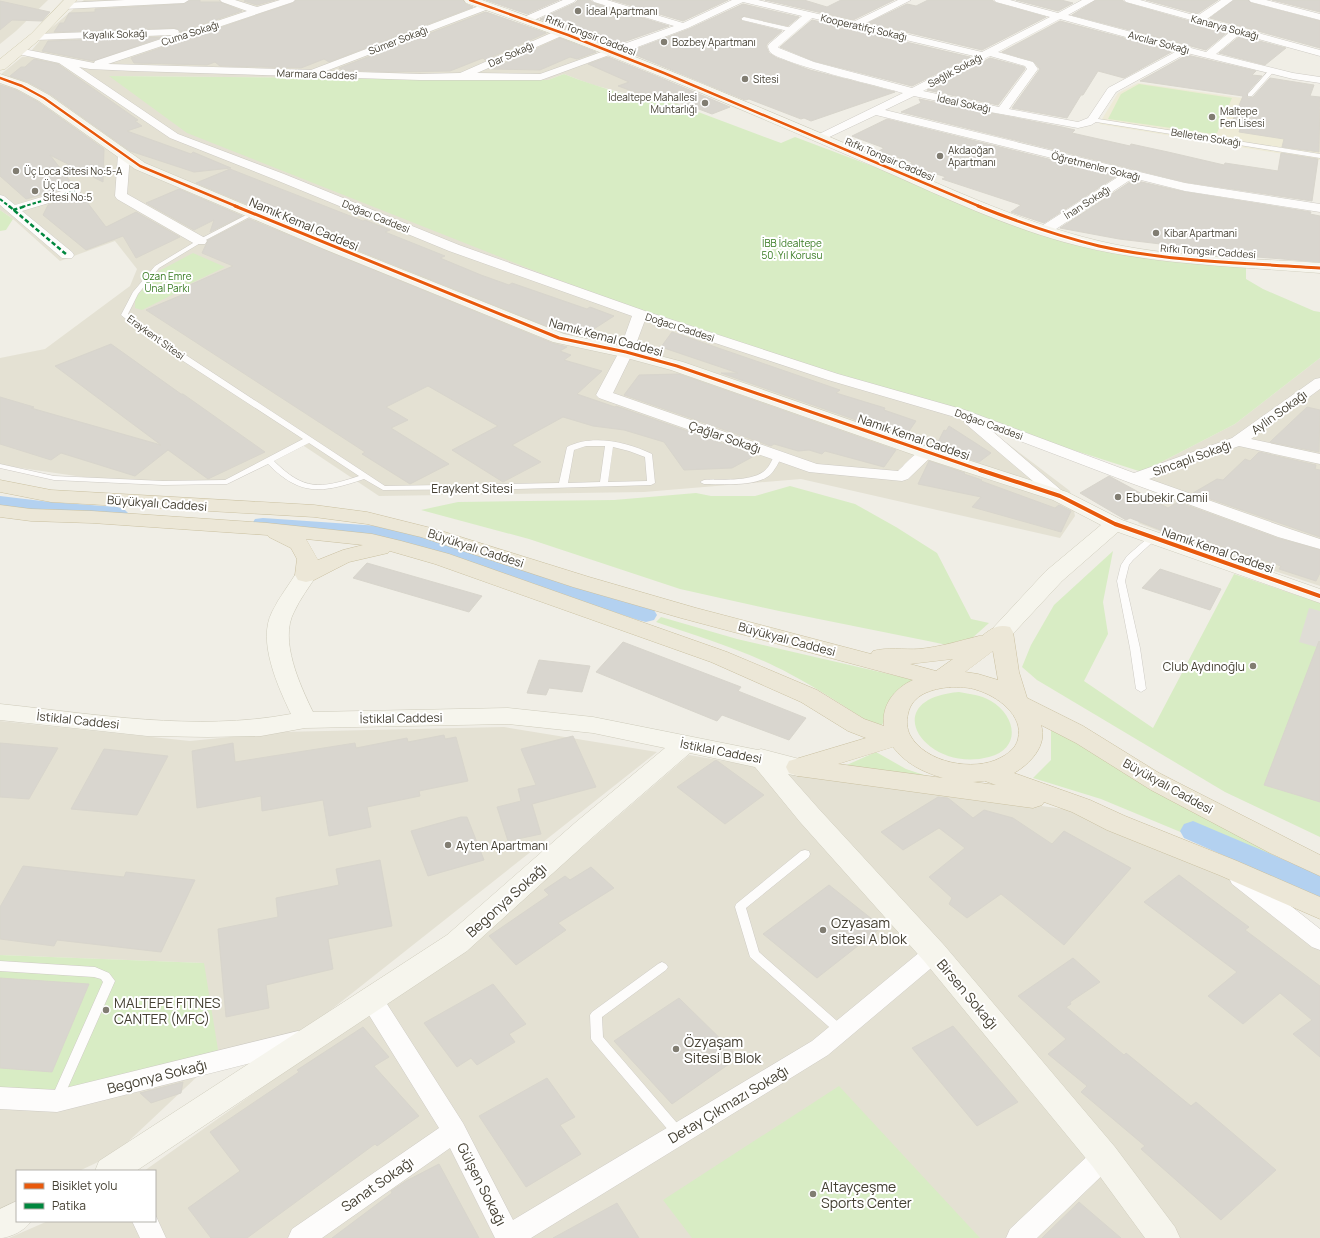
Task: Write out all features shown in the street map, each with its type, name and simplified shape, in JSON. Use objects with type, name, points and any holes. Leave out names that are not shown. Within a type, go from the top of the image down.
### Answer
[{"type":"highway","name":"Büyükyalı Caddesi","points":[[0,486],[51,496],[314,512],[367,518],[428,533],[581,582],[689,613],[940,680]]},
{"type":"highway","name":"Büyükyalı Caddesi","points":[[0,511],[31,515],[92,517],[268,529],[359,538],[400,547],[522,587],[719,657],[809,696],[856,725],[874,732],[899,737]]},
{"type":"highway","name":"Büyükyalı Caddesi","points":[[268,529],[298,544],[308,559],[306,575]]},
{"type":"highway","name":"Büyükyalı Caddesi","points":[[306,575],[333,559],[360,551],[400,547]]},
{"type":"highway","name":"Büyükyalı Caddesi","points":[[940,680],[1002,632]]},
{"type":"highway","points":[[806,644],[893,657],[944,653],[970,647],[1002,632],[1006,667],[1018,704]]},
{"type":"highway","name":"Büyükyalı Caddesi","points":[[957,679],[974,681],[1006,694],[1018,704],[1028,717],[1031,732],[1029,746],[1020,758],[1005,767],[986,772],[969,773],[951,771],[934,766],[907,748],[899,737],[895,724],[895,712],[901,700],[910,691],[924,684],[940,680],[957,679]]},
{"type":"highway","name":"Büyükyalı Caddesi","points":[[1018,704],[1066,726],[1143,774],[1281,848],[1320,866]]},
{"type":"highway","points":[[798,767],[899,737]]},
{"type":"highway","name":"İstiklal Caddesi","points":[[798,767],[1081,806]]},
{"type":"highway","points":[[986,772],[1081,806],[1116,823],[1228,868],[1320,909]]},
{"type":"main road","points":[[37,17],[64,2]]},
{"type":"main road","points":[[0,51],[14,47],[35,37],[64,2]]},
{"type":"main road","points":[[0,66],[14,47]]},
{"type":"street","points":[[64,2],[184,0]]},
{"type":"street","points":[[225,0],[258,11]]},
{"type":"street","name":"Cuma Sokağı","points":[[90,66],[290,0]]},
{"type":"street","name":"Rıfkı Tongsir Caddesi","points":[[470,0],[614,51],[981,206],[1045,230],[1100,246],[1173,258],[1320,268]]},
{"type":"street","points":[[528,20],[571,0]]},
{"type":"street","points":[[597,0],[684,26]]},
{"type":"street","name":"Marmara Caddesi","points":[[14,47],[62,61],[90,66],[420,77],[461,76],[541,78],[684,26],[740,0]]},
{"type":"street","name":"Kooperatifçi Sokağı","points":[[745,0],[1028,64],[1033,69],[1002,111]]},
{"type":"street","points":[[855,25],[906,0]]},
{"type":"street","name":"Avcılar Sokağı","points":[[999,0],[1186,50],[1320,80]]},
{"type":"street","name":"Sağlık Sokağı","points":[[819,138],[913,92],[1090,0]]},
{"type":"street","name":"Kanarya Sokağı","points":[[1129,0],[1320,53]]},
{"type":"street","points":[[1198,20],[1228,0]]},
{"type":"street","points":[[1254,0],[1320,17]]},
{"type":"street","name":"Sümer Sokağı","points":[[309,74],[487,6]]},
{"type":"street","name":"İdeal Sokağı","points":[[810,15],[773,46],[776,52],[810,64],[913,92],[1078,125],[1092,120]]},
{"type":"street","points":[[1208,54],[1239,30]]},
{"type":"street","name":"Kayalık Sokağı","points":[[35,37],[194,32]]},
{"type":"street","name":"Dar Sokağı","points":[[461,76],[562,32]]},
{"type":"street","points":[[1092,120],[1112,90],[1186,50]]},
{"type":"street","name":"Doğacı Caddesi","points":[[62,61],[174,136],[280,177],[454,248],[640,314],[833,377],[960,413],[1134,479],[1284,533],[1320,544]]},
{"type":"street","name":"Namık Kemal Caddesi","points":[[0,78],[22,86],[44,98],[140,166],[330,246],[559,338],[626,352],[677,366],[927,453],[1060,496],[1115,524],[1320,596]]},
{"type":"street","name":"Öğretmenler Sokağı","points":[[875,111],[1129,175],[1185,187],[1320,208]]},
{"type":"street","points":[[124,154],[121,196],[200,241]]},
{"type":"street","name":"İnan Sokağı","points":[[1045,230],[1129,175]]},
{"type":"street","points":[[13,210],[75,191]]},
{"type":"street","points":[[0,199],[67,254]]},
{"type":"street","name":"Çağlar Sokağı","points":[[640,314],[626,352],[604,394],[815,469],[902,476],[927,453]]},
{"type":"street","name":"Aylin Sokağı","points":[[1238,441],[1320,382]]},
{"type":"street","points":[[960,413],[1060,496]]},
{"type":"street","name":"Sincaplı Sokağı","points":[[1134,479],[1238,441],[1320,459]]},
{"type":"street","points":[[1002,632],[1054,576],[1115,524]]},
{"type":"street","points":[[305,720],[292,693],[282,664],[277,639],[282,613],[306,575]]},
{"type":"street","name":"İstiklal Caddesi","points":[[0,712],[147,728],[234,730],[261,728],[305,720],[508,716],[593,725],[761,758],[798,767]]},
{"type":"street","name":"Begonya Sokağı","points":[[116,1170],[312,1038],[458,943],[585,829],[685,744]]},
{"type":"street","name":"Birsen Sokağı","points":[[761,758],[809,815],[934,953],[1104,1157],[1164,1238]]},
{"type":"street","points":[[1228,868],[1320,941]]},
{"type":"street","name":"Detay Çıkmazı Sokağı","points":[[509,1238],[820,1048],[934,953]]},
{"type":"street","name":"Gülşen Sokağı","points":[[372,1000],[454,1131],[509,1238]]},
{"type":"street","name":"Begonya Sokağı","points":[[0,1098],[57,1101],[312,1038]]},
{"type":"street","name":"Sanat Sokağı","points":[[301,1238],[454,1131]]},
{"type":"street","points":[[1019,1238],[1104,1157]]},
{"type":"street","points":[[0,1225],[16,1217]]},
{"type":"street","points":[[145,1222],[153,1238]]},
{"type":"lane","points":[[744,19],[792,30]]},
{"type":"lane","points":[[1250,95],[1272,70]]},
{"type":"lane","name":"Belleten Sokağı","points":[[1092,120],[1320,156]]},
{"type":"lane","name":"Eraykent Sitesi","points":[[254,213],[200,241],[157,267],[134,293],[124,315],[160,342],[383,488],[563,486],[651,483],[649,456],[630,447],[608,444]]},
{"type":"lane","points":[[0,466],[54,478],[163,483],[226,482],[308,440]]},
{"type":"lane","points":[[563,486],[570,449],[582,443],[608,444],[604,485]]},
{"type":"lane","points":[[704,482],[748,480],[761,477],[770,470],[778,456]]},
{"type":"lane","points":[[269,460],[280,472],[301,486],[334,487],[365,476]]},
{"type":"lane","points":[[1141,689],[1135,648],[1121,582],[1125,565],[1130,558],[1153,538]]},
{"type":"lane","points":[[805,854],[740,908],[754,954],[841,1030]]},
{"type":"lane","points":[[0,966],[95,972],[105,976],[109,981],[57,1101]]},
{"type":"lane","points":[[662,967],[596,1015],[597,1039],[679,1134]]},
{"type":"shaded area","points":[[0,0],[48,0],[16,31],[0,44]]},
{"type":"shaded area","points":[[84,0],[452,0],[561,38],[699,94],[677,104],[659,102],[593,85],[564,74],[548,80],[110,76],[974,418],[1070,491],[1075,516],[1060,538],[801,479],[644,492],[379,496],[301,444],[229,483],[111,481],[0,465],[0,358],[45,349],[130,286],[137,269],[115,241],[60,261],[13,219],[0,210],[0,75],[22,57],[33,56],[32,50],[48,31]]},
{"type":"shaded area","name":"Maltepe Fen Lisesi","points":[[1138,83],[1320,109],[1320,160],[1099,124],[1118,93]]},
{"type":"shaded area","points":[[1320,358],[1320,586],[1193,544],[1138,523],[1164,499],[1142,472],[1235,424]]},
{"type":"shaded area","points":[[1309,608],[1320,611],[1320,648],[1299,642]]},
{"type":"shaded area","points":[[0,721],[190,741],[280,732],[504,727],[657,752],[308,1028],[219,1056],[115,1154],[81,1170],[16,1170],[16,1201],[0,1209],[0,1093],[204,963],[0,955]]},
{"type":"shaded area","points":[[689,755],[753,766],[1071,810],[1229,870],[1320,944],[1320,1238],[9,1238],[46,1222],[156,1222],[156,1170],[145,1170],[493,924]]},
{"type":"green space","name":"İBB İdealtepe 50. Yıl Korusu","points":[[564,74],[620,93],[648,100],[677,104],[781,143],[795,137],[1095,250],[1246,267],[1246,279],[1263,289],[1314,311],[1320,312],[1320,358],[1235,424],[1142,472],[664,319],[543,274],[187,133],[109,76],[548,80]]},
{"type":"green space","points":[[1139,84],[1232,98],[1217,133],[1213,134],[1108,119],[1121,94]]},
{"type":"green space","points":[[0,210],[13,219],[6,230],[0,231]]},
{"type":"green space","name":"Ozan Emre Ünal Parkı","points":[[193,253],[225,267],[181,288],[182,290],[142,310],[135,308],[135,298],[159,271]]},
{"type":"green space","points":[[790,486],[855,504],[896,527],[937,553],[971,619],[989,623],[970,640],[947,645],[779,611],[680,589],[529,539],[421,510],[458,502],[614,500],[696,493],[711,496],[755,496]]},
{"type":"green space","name":"Club Aydınoğlu","points":[[1113,551],[1103,602],[1108,634],[1084,681],[1153,728],[1234,574],[1320,603],[1320,837],[1225,792],[1037,680],[1022,667],[1031,645],[1054,605]]},
{"type":"green space","points":[[661,617],[737,639],[919,681],[879,729],[824,693],[775,666],[724,645],[656,622]]},
{"type":"green space","points":[[959,692],[983,697],[999,707],[1006,715],[1012,731],[1011,739],[1007,747],[1000,753],[989,757],[966,759],[946,755],[929,746],[918,734],[915,720],[919,708],[934,698]]},
{"type":"green space","points":[[1051,727],[1160,792],[1320,881],[1320,890],[1101,799],[1033,778],[1051,760]]},
{"type":"green space","points":[[876,752],[906,769],[933,778],[840,768]]},
{"type":"green space","name":"MALTEPE FITNES CANTER (MFC)","points":[[0,955],[204,963],[219,1056],[63,1096],[0,1093]]},
{"type":"green space","points":[[839,1086],[980,1238],[692,1238],[663,1200]]},
{"type":"building","points":[[190,0],[200,0],[200,2],[220,2],[242,11],[180,32],[178,29],[174,28],[54,32],[60,23],[64,23],[69,13],[95,12],[95,9],[184,4]]},
{"type":"building","points":[[275,0],[257,5],[244,1]]},
{"type":"building","points":[[296,0],[463,0],[466,4],[473,7],[329,62],[324,59],[301,68],[220,66],[215,62],[207,65],[134,63],[131,58],[293,3]]},
{"type":"building","points":[[486,0],[559,0],[527,14]]},
{"type":"building","points":[[578,0],[590,0],[594,3],[669,26],[612,46],[540,19],[575,3]]},
{"type":"building","points":[[612,0],[728,0],[683,21]]},
{"type":"building","points":[[765,0],[804,0],[827,7],[841,0],[894,0],[853,20]]},
{"type":"building","points":[[928,0],[992,0],[996,3],[1046,17],[982,50],[868,23],[907,4],[916,6]]},
{"type":"building","points":[[1016,0],[1061,0],[1073,3],[1058,11]]},
{"type":"building","points":[[1096,0],[1122,0],[1126,3],[1228,32],[1206,50],[1072,15]]},
{"type":"building","points":[[1146,0],[1218,0],[1197,14]]},
{"type":"building","points":[[1234,0],[1248,0],[1251,3],[1320,21],[1320,48],[1210,18]]},
{"type":"building","points":[[1272,0],[1320,0],[1320,12]]},
{"type":"building","points":[[0,1],[50,12],[42,21],[12,20],[0,30]]},
{"type":"building","points":[[743,4],[799,17],[788,26],[744,16],[740,18],[742,21],[782,31],[766,46],[769,53],[777,58],[810,70],[895,92],[811,121],[804,118],[801,119],[749,99],[745,100],[628,52],[689,29]]},
{"type":"building","points":[[486,12],[546,33],[485,60],[483,58],[450,71],[393,72],[342,70],[339,68]]},
{"type":"building","points":[[812,20],[970,57],[912,86],[814,61],[780,47]]},
{"type":"building","points":[[1060,21],[1173,51],[1124,78],[1098,71],[1067,118],[1012,108],[1040,69],[1033,61],[1002,52]]},
{"type":"building","points":[[1240,36],[1286,48],[1265,65],[1219,53]]},
{"type":"building","points":[[163,37],[93,61],[42,51],[48,41]]},
{"type":"building","points":[[560,38],[596,52],[577,59],[570,57],[540,70],[491,69]]},
{"type":"building","points":[[1187,55],[1256,71],[1252,75],[1262,76],[1247,93],[1248,98],[1253,97],[1270,78],[1314,85],[1310,96],[1320,97],[1319,152],[1282,147],[1284,139],[1239,132],[1242,124],[1232,122],[1243,96],[1140,81]]},
{"type":"building","points":[[608,57],[730,107],[712,114],[683,103],[651,98],[618,86],[629,82],[588,64]]},
{"type":"building","points":[[990,58],[1024,67],[1025,69],[998,105],[927,90]]},
{"type":"building","points":[[34,59],[58,64],[138,120],[135,121],[142,126],[127,131],[191,154],[193,152],[231,168],[194,172],[130,151],[50,94],[28,82],[10,76],[21,67],[25,67]]},
{"type":"building","points":[[0,85],[16,90],[38,102],[104,149],[103,182],[50,155],[74,186],[26,199],[0,176]]},
{"type":"building","points":[[919,99],[1062,127],[1075,130],[1072,133],[1130,146],[1131,144],[1224,165],[1225,163],[1278,171],[1281,153],[1318,159],[1312,201],[1185,182],[901,112],[921,103]]},
{"type":"building","points":[[887,119],[1117,176],[1044,223],[1011,212],[1021,205],[942,179],[946,177],[908,165],[912,162],[879,151],[884,148],[852,136]]},
{"type":"building","points":[[230,169],[363,221],[365,220],[390,230],[385,232],[445,256],[440,258],[481,275],[509,285],[512,283],[587,309],[590,307],[614,316],[583,336],[564,333],[337,242],[196,183]]},
{"type":"building","points":[[1133,180],[1185,192],[1311,212],[1310,214],[1320,216],[1320,262],[1257,257],[1119,239],[1060,228]]},
{"type":"building","points":[[179,189],[242,216],[210,232],[214,220],[194,230],[146,203]]},
{"type":"building","points":[[81,194],[106,227],[136,212],[180,237],[136,258],[123,236],[86,250],[43,215],[48,205]]},
{"type":"building","points":[[249,219],[552,343],[567,347],[560,351],[571,355],[564,360],[602,371],[577,394],[615,407],[616,406],[756,455],[732,468],[684,470],[664,442],[624,430],[593,426],[563,417],[512,445],[541,462],[503,482],[452,450],[498,426],[428,386],[386,407],[408,420],[391,428],[449,464],[410,484],[362,454],[365,452],[146,310],[191,291],[185,287],[233,266],[202,253],[208,240]]},
{"type":"building","points":[[672,332],[840,390],[836,393],[885,408],[884,410],[916,421],[905,437],[721,373],[738,373],[661,347]]},
{"type":"building","points":[[111,344],[265,452],[208,479],[168,450],[135,476],[61,453],[51,460],[0,444],[0,397],[34,407],[31,408],[161,445],[55,366]]},
{"type":"building","points":[[679,374],[896,450],[884,467],[825,451],[822,454],[809,450],[798,451],[774,444],[771,446],[624,395],[639,375]]},
{"type":"building","points":[[1307,407],[1320,410],[1319,452],[1270,442]]},
{"type":"building","points":[[949,426],[991,453],[979,462],[935,448],[944,430],[946,431]]},
{"type":"building","points":[[1259,452],[1316,465],[1315,469],[1320,470],[1320,537],[1193,493],[1217,479],[1223,480],[1245,459],[1250,461]]},
{"type":"building","points":[[929,461],[965,473],[964,474],[982,480],[981,481],[1055,508],[1059,505],[1071,511],[1061,532],[972,507],[981,497],[918,484]]},
{"type":"building","points":[[1109,476],[1168,508],[1178,502],[1277,538],[1320,550],[1320,573],[1316,581],[1279,569],[1281,566],[1181,533],[1176,536],[1130,518],[1126,520],[1080,493]]},
{"type":"building","points":[[367,563],[482,596],[469,612],[353,578]]},
{"type":"building","points":[[1160,569],[1221,589],[1210,610],[1142,588]]},
{"type":"building","points":[[1319,641],[1320,642],[1320,802],[1264,785]]},
{"type":"building","points":[[623,642],[741,687],[738,691],[806,718],[789,740],[722,715],[717,721],[596,672]]},
{"type":"building","points":[[539,660],[590,666],[582,692],[549,688],[546,695],[527,693]]},
{"type":"building","points":[[444,735],[445,739],[456,737],[468,781],[419,791],[420,796],[367,807],[371,827],[329,836],[323,800],[262,811],[261,796],[197,808],[192,751],[233,743],[235,762],[355,743],[356,748],[407,738],[408,742]]},
{"type":"building","points":[[573,736],[596,787],[532,804],[541,834],[508,841],[497,807],[521,801],[518,789],[536,785],[521,749]]},
{"type":"building","points":[[0,743],[58,748],[29,799],[0,797]]},
{"type":"building","points":[[104,749],[168,756],[137,815],[71,809]]},
{"type":"building","points":[[716,760],[764,795],[725,824],[677,787]]},
{"type":"building","points":[[938,797],[948,798],[973,818],[984,810],[1013,818],[1052,844],[1064,831],[1131,868],[1064,945],[1001,894],[967,918],[949,904],[952,898],[929,877],[965,848],[939,828],[903,850],[881,832]]},
{"type":"building","name":"Ayten Apartmanı","points":[[461,817],[467,817],[484,860],[428,876],[411,831]]},
{"type":"building","points":[[380,860],[392,926],[328,939],[333,969],[266,985],[269,1008],[226,1017],[218,929],[278,917],[276,898],[339,885],[336,869]]},
{"type":"building","points":[[23,866],[124,877],[126,872],[195,880],[161,952],[57,940],[54,946],[0,939],[0,907]]},
{"type":"building","points":[[591,867],[614,888],[558,923],[566,930],[516,965],[489,936],[549,895],[544,890],[565,876],[570,880]]},
{"type":"building","points":[[1179,875],[1249,927],[1245,930],[1320,986],[1320,1057],[1293,1034],[1312,1020],[1280,993],[1243,1024],[1208,996],[1237,972],[1144,902]]},
{"type":"building","name":"Ozyasam sitesi A blok","points":[[829,885],[882,927],[817,978],[763,934]]},
{"type":"building","points":[[1073,958],[1100,982],[1070,1002],[1071,1004],[1066,1007],[1124,1055],[1126,1053],[1191,1106],[1196,1102],[1276,1170],[1221,1220],[1141,1149],[1145,1146],[1081,1092],[1087,1086],[1048,1054],[1066,1039],[1018,996]]},
{"type":"building","points":[[0,978],[89,984],[52,1072],[0,1068]]},
{"type":"building","points":[[493,984],[526,1024],[509,1034],[515,1042],[477,1065],[471,1058],[457,1067],[424,1023]]},
{"type":"building","name":"Özyaşam Sitesi B Blok","points":[[679,998],[739,1057],[672,1104],[614,1041]]},
{"type":"building","points":[[953,1026],[1018,1102],[977,1126],[912,1048]]},
{"type":"building","points":[[363,1027],[389,1057],[374,1066],[419,1116],[377,1146],[375,1144],[247,1238],[211,1238],[188,1208],[240,1171],[210,1132],[299,1072],[297,1070]]},
{"type":"building","points":[[547,1078],[575,1117],[560,1125],[581,1154],[526,1187],[479,1116]]},
{"type":"building","points":[[183,1082],[181,1093],[151,1103],[140,1093]]},
{"type":"building","points":[[439,1164],[479,1238],[332,1238],[392,1193],[391,1191],[406,1181]]},
{"type":"building","points":[[1079,1202],[1121,1238],[1042,1238]]},
{"type":"building","points":[[617,1203],[639,1238],[553,1238]]},
{"type":"waterway","points":[[0,502],[50,508],[117,513]]},
{"type":"waterway","points":[[263,524],[394,533],[646,615]]},
{"type":"waterway","points":[[1193,831],[1320,887]]},
{"type":"marked path","points":[[13,210],[75,191]]},
{"type":"marked path","points":[[0,199],[67,255]]},
{"type":"cycle path","points":[[470,0],[568,35],[664,73],[760,112],[976,205],[1068,238],[1100,246],[1154,255],[1320,268]]},
{"type":"cycle path","points":[[0,78],[22,86],[44,98],[140,166],[330,246],[559,338],[626,352],[677,366],[927,453],[1060,496],[1115,524],[1320,596]]},
{"type":"place","name":"İdeal Apartmanı","points":[[578,11]]},
{"type":"place","name":"Bozbey Apartmanı","points":[[664,42]]},
{"type":"place","name":"Sitesi","points":[[745,79]]},
{"type":"place","name":"İdealtepe Mahallesi Muhtarlığı","points":[[705,103]]},
{"type":"place","name":"Maltepe Fen Lisesi","points":[[1212,117]]},
{"type":"place","name":"Akdaoğan Apartmanı","points":[[940,156]]},
{"type":"place","name":"Üç Loca Sitesi No:5-A","points":[[16,171]]},
{"type":"place","name":"Üç Loca Sitesi No:5","points":[[35,191]]},
{"type":"place","name":"Kibar Apartmani","points":[[1156,233]]},
{"type":"place","name":"Ebubekir Camii","points":[[1118,497]]},
{"type":"place","name":"Club Aydınoğlu","points":[[1253,666]]},
{"type":"place","name":"Ayten Apartmanı","points":[[448,845]]},
{"type":"place","name":"Ozyasam sitesi A blok","points":[[823,930]]},
{"type":"place","name":"MALTEPE FITNES CANTER (MFC)","points":[[106,1010]]},
{"type":"place","name":"Özyaşam Sitesi B Blok","points":[[676,1049]]},
{"type":"place","name":"Altayçeşme Sports Center","points":[[813,1194]]}]
